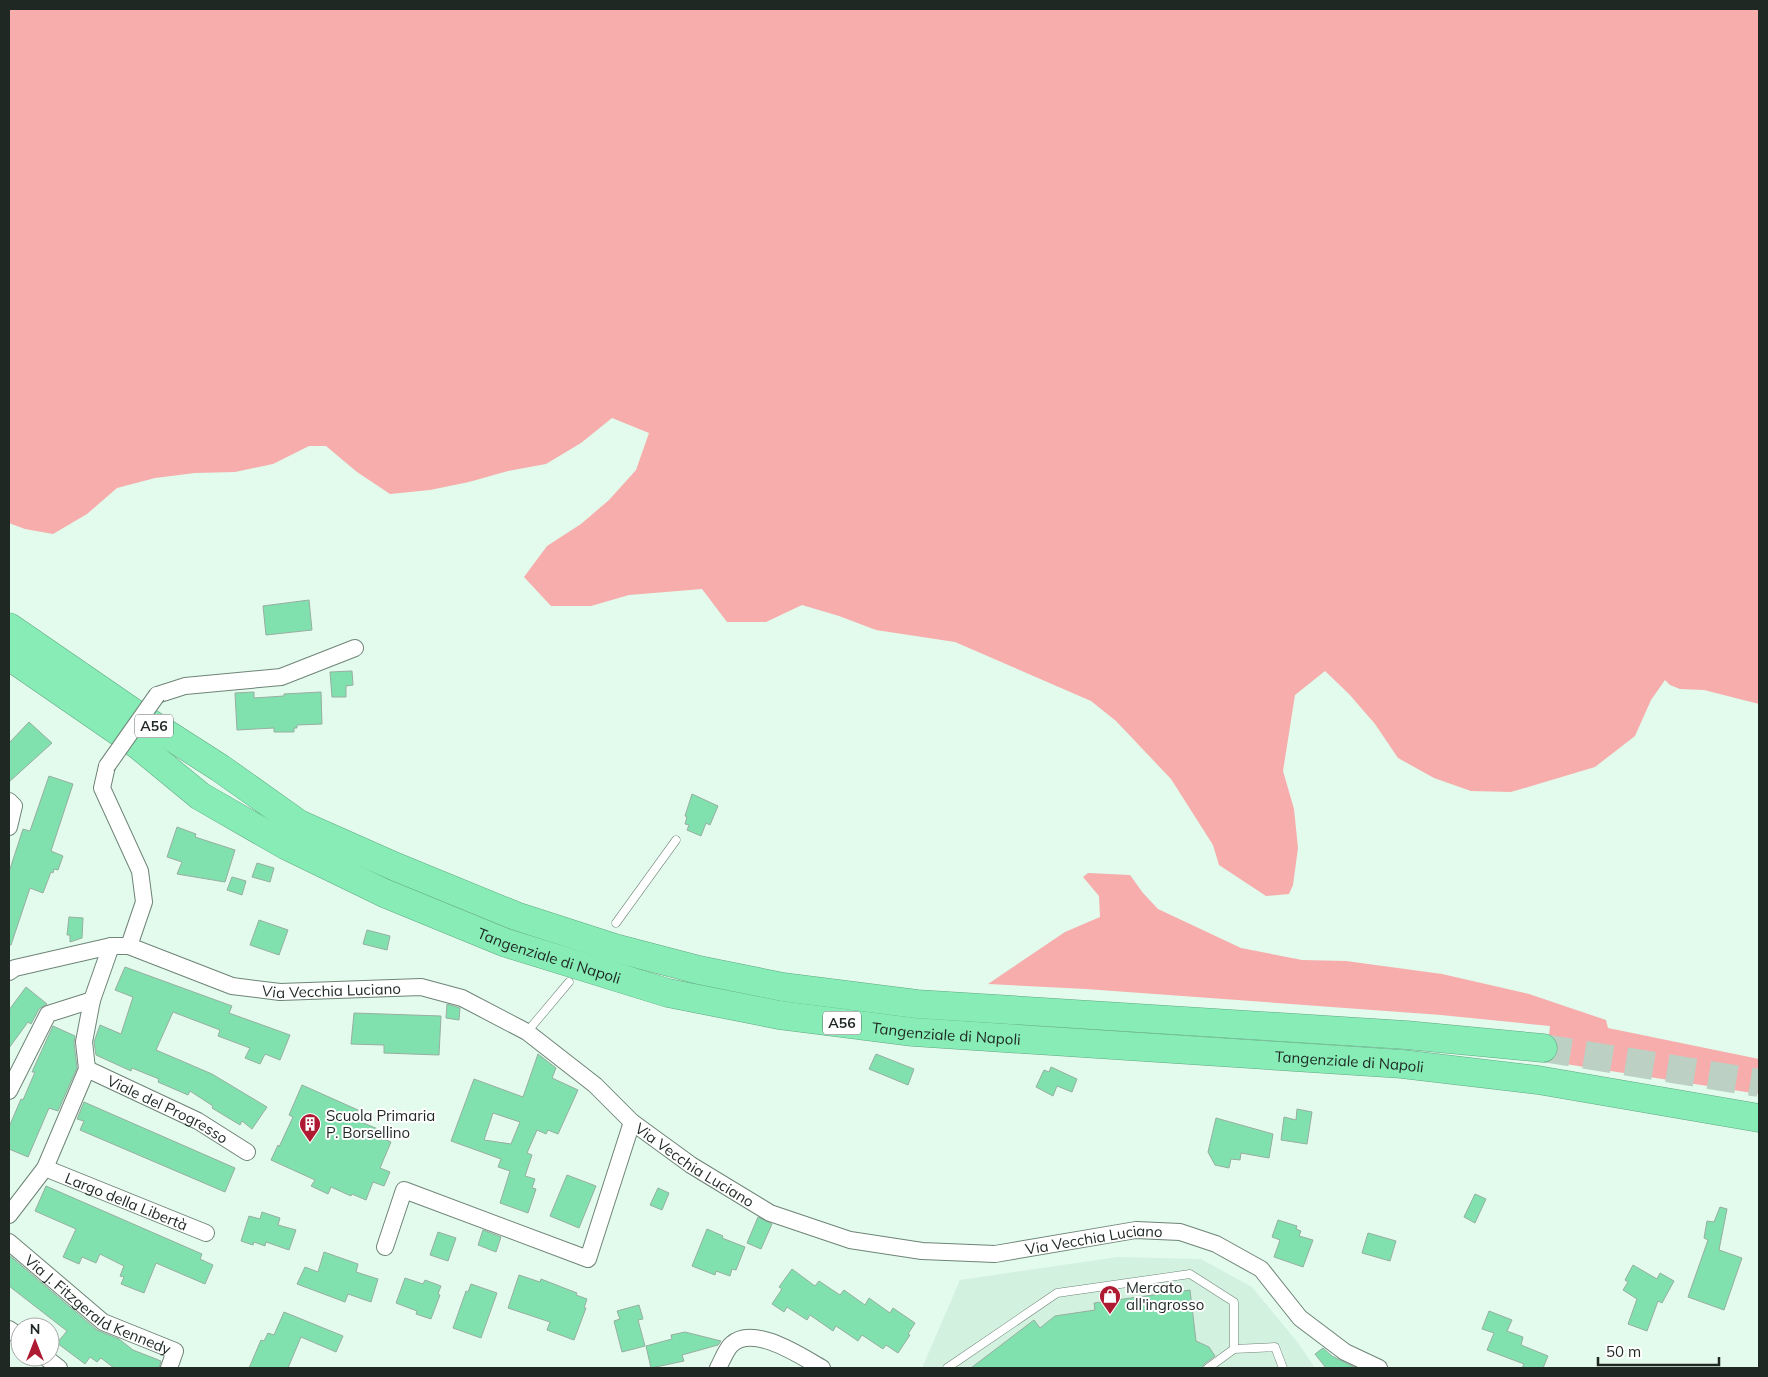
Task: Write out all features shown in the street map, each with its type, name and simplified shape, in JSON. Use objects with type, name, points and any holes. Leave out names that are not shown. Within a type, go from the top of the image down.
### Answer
[{"type":"highway","name":"Tangenziale di Napoli","points":[[9,627],[131,711],[220,768],[299,824],[396,867],[516,916],[615,948],[699,970],[783,987],[917,1004],[1406,1035],[1543,1048]]},
{"type":"highway","name":"Tangenziale di Napoli","points":[[9,656],[138,745],[200,796],[287,846],[384,894],[506,943],[668,993],[779,1015],[913,1032],[1402,1064],[1538,1080],[1759,1118]]},
{"type":"street","points":[[129,946],[144,902],[140,871],[102,788],[107,766],[157,695],[184,686],[281,677],[355,648]]},
{"type":"street","points":[[9,802],[14,806],[9,827]]},
{"type":"street","points":[[9,1215],[45,1168],[87,1070],[84,1042],[92,1000],[111,946]]},
{"type":"street","name":"Via Vecchia Luciano","points":[[9,972],[15,968],[111,946],[129,946],[232,986],[280,992],[421,987],[462,998],[527,1032],[595,1084],[632,1122],[692,1165],[770,1213],[850,1240],[922,1251],[995,1254],[1136,1230],[1180,1232],[1216,1244],[1261,1269],[1300,1318],[1345,1352],[1379,1368]]},
{"type":"street","points":[[9,1091],[48,1014],[92,1000]]},
{"type":"street","name":"Viale del Progresso","points":[[87,1070],[198,1121],[247,1152]]},
{"type":"street","points":[[385,1247],[404,1190],[588,1259],[632,1122]]},
{"type":"street","name":"Largo della Libertà","points":[[45,1168],[206,1233]]},
{"type":"street","name":"Via J. Fitzgerald Kennedy","points":[[9,1242],[103,1322],[175,1351],[169,1368]]},
{"type":"street","points":[[718,1368],[732,1344],[746,1337],[778,1344],[822,1368]]},
{"type":"lane","points":[[616,923],[676,840]]},
{"type":"lane","points":[[527,1032],[569,982]]},
{"type":"lane","points":[[947,1368],[1057,1293],[1190,1274],[1234,1302],[1234,1349]]},
{"type":"lane","points":[[1208,1368],[1234,1349],[1275,1347],[1283,1368]]},
{"type":"shaded area","points":[[9,9],[1759,9],[1759,704],[1704,690],[1680,689],[1670,685],[1665,680],[1651,700],[1635,736],[1595,767],[1511,792],[1471,791],[1434,778],[1398,758],[1375,724],[1349,694],[1325,671],[1295,695],[1283,771],[1294,809],[1298,848],[1293,885],[1289,894],[1266,896],[1219,865],[1213,845],[1171,779],[1116,721],[1091,701],[955,642],[876,630],[802,605],[766,622],[727,622],[702,589],[629,595],[591,606],[551,606],[524,577],[547,546],[581,524],[609,500],[636,470],[649,433],[612,418],[581,443],[546,464],[430,490],[390,494],[357,472],[326,446],[309,446],[273,464],[235,472],[195,473],[155,478],[117,488],[87,514],[53,534],[25,529],[9,523]]},
{"type":"shaded area","points":[[1088,873],[1130,875],[1158,909],[1241,948],[1302,960],[1346,961],[1442,974],[1529,994],[1606,1020],[1608,1028],[1759,1059],[1759,1094],[1546,1061],[1550,1026],[1441,1015],[1086,989],[988,984],[1065,932],[1100,917],[1099,896],[1083,877]]},
{"type":"shaded area","name":"Mercato all'ingrosso","points":[[1117,1257],[1201,1259],[1252,1287],[1299,1344],[1315,1368],[922,1368],[960,1280]]},
{"type":"building","points":[[309,600],[312,630],[266,635],[263,606]]},
{"type":"building","points":[[352,671],[353,685],[346,686],[346,697],[332,697],[330,672]]},
{"type":"building","points":[[254,692],[254,698],[321,692],[322,724],[297,725],[297,728],[294,728],[294,732],[274,732],[274,728],[237,730],[235,693]]},
{"type":"building","points":[[29,722],[52,743],[9,782],[9,743]]},
{"type":"building","points":[[49,776],[73,784],[51,851],[63,856],[58,870],[54,869],[53,873],[51,872],[43,893],[30,888],[11,945],[9,945],[9,872],[23,829],[30,831]]},
{"type":"building","points":[[692,794],[718,806],[710,825],[706,823],[701,836],[687,830],[689,825],[685,824],[687,817],[685,816]]},
{"type":"building","points":[[177,827],[196,834],[195,837],[235,850],[225,882],[177,874],[182,862],[167,857]]},
{"type":"building","points":[[257,863],[274,868],[270,882],[252,877]]},
{"type":"building","points":[[232,877],[246,881],[242,895],[227,890]]},
{"type":"building","points":[[69,917],[83,918],[82,938],[70,942],[70,935],[67,935]]},
{"type":"building","points":[[259,920],[288,930],[279,955],[250,945]]},
{"type":"building","points":[[367,930],[390,936],[387,950],[363,944]]},
{"type":"building","points":[[125,967],[232,1006],[229,1013],[290,1035],[280,1060],[265,1054],[260,1064],[245,1058],[250,1048],[218,1036],[220,1030],[173,1012],[156,1050],[212,1074],[267,1107],[252,1129],[242,1121],[240,1125],[212,1108],[213,1106],[190,1091],[188,1095],[158,1082],[159,1079],[132,1068],[131,1071],[96,1055],[94,1042],[100,1025],[121,1034],[133,997],[115,990]]},
{"type":"building","points":[[26,987],[47,1004],[39,1009],[31,1024],[28,1022],[9,1048],[9,1010]]},
{"type":"building","points":[[447,1004],[460,1008],[459,1020],[446,1018]]},
{"type":"building","points":[[354,1013],[441,1016],[439,1055],[384,1053],[384,1045],[351,1044]]},
{"type":"building","points":[[53,1026],[75,1036],[77,1068],[58,1111],[49,1108],[28,1157],[9,1149],[9,1127],[21,1099],[23,1100],[35,1072],[32,1072]]},
{"type":"building","points":[[538,1054],[556,1068],[552,1078],[578,1090],[558,1134],[548,1130],[546,1134],[537,1130],[527,1153],[532,1155],[525,1176],[535,1179],[532,1188],[536,1189],[528,1213],[500,1203],[510,1171],[498,1167],[501,1159],[451,1141],[474,1079],[523,1097]],"holes":[[[493,1113],[520,1122],[511,1144],[484,1140]]]},
{"type":"building","points":[[876,1054],[914,1069],[908,1085],[869,1069]]},
{"type":"building","points":[[1051,1067],[1077,1079],[1072,1092],[1057,1086],[1053,1096],[1036,1087],[1044,1070],[1049,1072]]},
{"type":"building","name":"Scuola Primaria P. Borsellino","points":[[302,1085],[358,1110],[354,1119],[385,1132],[382,1138],[391,1142],[380,1168],[390,1172],[384,1186],[373,1182],[366,1200],[331,1187],[328,1194],[311,1186],[315,1180],[271,1160],[293,1117],[289,1115]]},
{"type":"building","points":[[84,1102],[235,1168],[225,1192],[80,1130],[84,1121],[77,1119]]},
{"type":"building","points":[[1297,1109],[1312,1112],[1307,1144],[1281,1140],[1284,1117],[1296,1120]]},
{"type":"building","points":[[1216,1118],[1273,1134],[1269,1158],[1241,1153],[1240,1160],[1231,1159],[1229,1168],[1215,1165],[1208,1152]]},
{"type":"building","points":[[567,1175],[596,1186],[579,1228],[550,1216]]},
{"type":"building","points":[[46,1186],[202,1254],[200,1259],[213,1265],[205,1284],[156,1263],[144,1293],[121,1284],[124,1277],[120,1276],[124,1266],[100,1254],[96,1263],[82,1257],[79,1264],[63,1257],[76,1229],[35,1211]]},
{"type":"building","points":[[658,1188],[669,1193],[662,1210],[650,1205]]},
{"type":"building","points":[[1475,1194],[1486,1199],[1475,1223],[1464,1217]]},
{"type":"building","points":[[1720,1207],[1727,1209],[1719,1250],[1742,1258],[1724,1310],[1688,1297],[1708,1240],[1704,1238],[1707,1221],[1714,1222]]},
{"type":"building","points":[[262,1212],[280,1218],[278,1225],[296,1230],[289,1250],[266,1242],[265,1246],[254,1242],[253,1245],[241,1241],[249,1216],[260,1219]]},
{"type":"building","points":[[758,1217],[772,1224],[761,1249],[747,1243]]},
{"type":"building","points":[[1278,1220],[1297,1226],[1296,1229],[1301,1231],[1299,1236],[1313,1240],[1303,1267],[1274,1257],[1280,1240],[1272,1237]]},
{"type":"building","points":[[707,1229],[723,1236],[722,1238],[745,1247],[736,1270],[732,1269],[730,1276],[716,1271],[715,1275],[692,1266]]},
{"type":"building","points":[[483,1230],[501,1237],[496,1252],[478,1245]]},
{"type":"building","points":[[438,1232],[456,1238],[448,1261],[430,1255]]},
{"type":"building","points":[[1368,1233],[1396,1241],[1390,1261],[1362,1253]]},
{"type":"building","points":[[324,1252],[358,1264],[356,1272],[378,1279],[371,1302],[348,1294],[345,1302],[297,1284],[305,1267],[318,1272]]},
{"type":"building","points":[[9,1255],[97,1330],[119,1339],[133,1350],[161,1361],[159,1368],[114,1368],[101,1358],[97,1362],[90,1357],[85,1364],[60,1345],[60,1339],[67,1331],[60,1326],[60,1317],[49,1317],[9,1286]]},
{"type":"building","points":[[1633,1265],[1657,1279],[1660,1273],[1674,1281],[1662,1303],[1658,1301],[1647,1331],[1628,1324],[1637,1299],[1623,1290],[1628,1282],[1625,1280]]},
{"type":"building","points":[[792,1269],[815,1286],[819,1281],[840,1295],[844,1290],[865,1305],[869,1298],[890,1313],[893,1308],[915,1323],[908,1334],[910,1335],[898,1353],[886,1345],[883,1349],[862,1335],[858,1341],[836,1326],[833,1331],[810,1315],[807,1320],[787,1307],[784,1312],[772,1304],[782,1289],[779,1287]]},
{"type":"building","points":[[519,1275],[540,1282],[541,1279],[577,1293],[576,1295],[587,1299],[584,1308],[586,1308],[574,1340],[547,1330],[550,1322],[508,1308]]},
{"type":"building","points":[[405,1278],[423,1284],[425,1280],[441,1286],[438,1294],[440,1295],[431,1319],[416,1314],[417,1311],[396,1303]]},
{"type":"building","points":[[471,1284],[497,1293],[481,1338],[453,1328],[466,1291],[468,1292]]},
{"type":"building","points":[[1190,1290],[1196,1341],[1209,1347],[1215,1356],[1204,1364],[1202,1368],[971,1368],[1034,1320],[1040,1328],[1055,1316],[1095,1310],[1094,1303]]},
{"type":"building","points":[[639,1305],[643,1319],[638,1320],[645,1346],[622,1352],[614,1321],[620,1319],[617,1311]]},
{"type":"building","points":[[1489,1311],[1512,1320],[1507,1331],[1523,1337],[1521,1345],[1548,1356],[1543,1368],[1522,1368],[1524,1364],[1487,1350],[1494,1333],[1482,1329]]},
{"type":"building","points":[[284,1312],[343,1336],[336,1352],[301,1337],[288,1368],[249,1368],[261,1340],[264,1341],[268,1333],[274,1335]]},
{"type":"building","points":[[685,1332],[721,1341],[718,1345],[682,1355],[684,1361],[651,1368],[646,1346],[672,1339],[671,1335]]},
{"type":"building","points":[[1323,1348],[1332,1356],[1356,1368],[1326,1368],[1315,1354]]},
{"type":"tunnel","points":[[1543,1048],[1759,1083]]},
{"type":"place","name":"Scuola Primaria P. Borsellino","points":[[310,1143]]},
{"type":"place","name":"Mercato all'ingrosso","points":[[1110,1315]]}]
